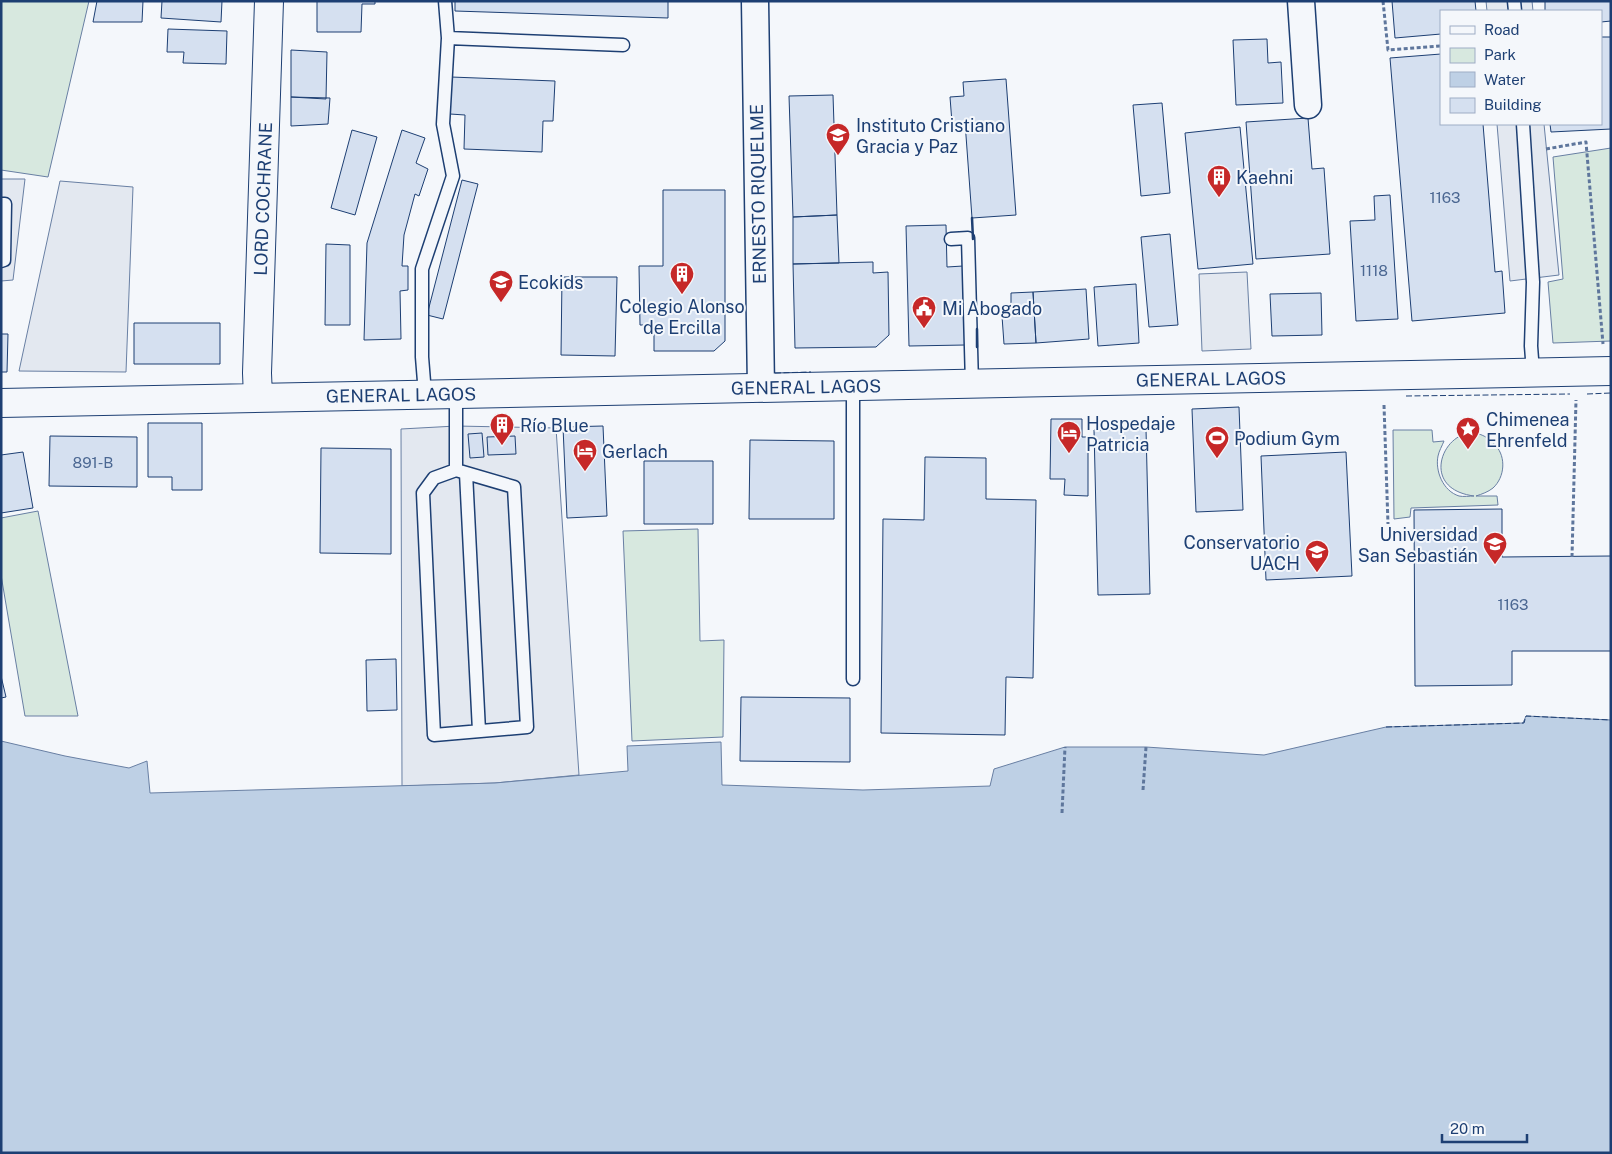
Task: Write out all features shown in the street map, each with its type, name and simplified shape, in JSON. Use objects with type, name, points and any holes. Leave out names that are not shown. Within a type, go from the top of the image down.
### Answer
[{"type":"main road","name":"LORD COCHRANE","points":[[258,397],[269,1]]},
{"type":"main road","name":"GENERAL LAGOS","points":[[1,403],[1608,371]]},
{"type":"street","name":"ERNESTO RIQUELME","points":[[755,1],[761,388]]},
{"type":"street","points":[[1301,1],[1308,105]]},
{"type":"lane","points":[[425,394],[422,357],[422,269],[453,176],[442,124],[448,38],[445,1]]},
{"type":"lane","points":[[448,38],[623,45]]},
{"type":"lane","points":[[1523,125],[1533,282],[1531,346],[1533,372]]},
{"type":"lane","points":[[1,204],[5,204],[4,260],[1,260]]},
{"type":"lane","points":[[952,239],[968,238],[972,384]]},
{"type":"lane","points":[[852,679],[853,386]]},
{"type":"lane","points":[[456,394],[479,731]]},
{"type":"lane","points":[[461,472],[514,487],[527,727],[479,731],[434,735],[423,493],[434,478],[461,472]]},
{"type":"path","points":[[1383,1],[1388,50],[1440,46]]},
{"type":"path","points":[[1525,152],[1586,142],[1608,371]]},
{"type":"path","points":[[1572,557],[1577,372]]},
{"type":"path","points":[[1384,405],[1388,524]]},
{"type":"path","points":[[1143,790],[1146,746]]},
{"type":"path","points":[[1062,813],[1065,747]]},
{"type":"green space","points":[[1,1],[89,1],[48,177],[1,170]]},
{"type":"green space","points":[[1611,148],[1611,341],[1553,343],[1548,282],[1563,279],[1553,157]]},
{"type":"green space","points":[[1393,430],[1432,430],[1433,442],[1444,441],[1437,462],[1439,474],[1449,490],[1459,496],[1474,496],[1454,489],[1443,478],[1441,464],[1445,451],[1454,440],[1467,434],[1481,435],[1496,446],[1503,461],[1503,467],[1500,478],[1493,488],[1476,496],[1497,496],[1498,505],[1411,508],[1410,517],[1394,519]]},
{"type":"green space","points":[[38,511],[78,716],[25,716],[1,575],[1,518]]},
{"type":"green space","points":[[698,529],[700,641],[724,640],[723,737],[632,741],[623,531]]},
{"type":"shaded area","points":[[1486,1],[1532,1],[1533,10],[1487,10]]},
{"type":"shaded area","points":[[1497,125],[1544,125],[1559,275],[1510,281]]},
{"type":"shaded area","points":[[1,179],[25,179],[13,280],[1,281]]},
{"type":"shaded area","points":[[60,181],[133,187],[126,372],[19,371]]},
{"type":"shaded area","points":[[1247,272],[1251,349],[1202,351],[1199,274]]},
{"type":"shaded area","points":[[456,426],[556,428],[579,775],[495,783],[402,786],[401,429]]},
{"type":"water","points":[[1526,716],[1611,720],[1611,1153],[1,1153],[1,741],[129,768],[147,761],[150,793],[495,783],[628,771],[627,746],[721,742],[722,785],[863,790],[990,786],[994,769],[1065,747],[1146,747],[1264,755],[1386,727],[1523,723]]},
{"type":"building","points":[[97,1],[143,1],[142,22],[93,22]]},
{"type":"building","points":[[162,1],[222,1],[221,22],[161,18]]},
{"type":"building","points":[[317,1],[375,1],[375,4],[362,4],[361,32],[317,32]]},
{"type":"building","points":[[455,1],[668,1],[668,18],[455,11]]},
{"type":"building","points":[[1392,1],[1475,1],[1476,10],[1440,10],[1440,34],[1395,38]]},
{"type":"building","points":[[1545,1],[1611,1],[1611,21],[1602,22],[1602,10],[1545,10]]},
{"type":"building","points":[[168,29],[227,31],[226,64],[183,63],[184,52],[167,52]]},
{"type":"building","points":[[1602,37],[1611,37],[1611,129],[1551,132],[1550,125],[1602,125]]},
{"type":"building","points":[[1267,39],[1268,63],[1281,62],[1283,103],[1236,105],[1233,40]]},
{"type":"building","points":[[291,50],[327,52],[326,99],[291,97]]},
{"type":"building","points":[[1440,54],[1440,125],[1483,125],[1495,272],[1502,271],[1505,313],[1412,321],[1390,58]]},
{"type":"building","points":[[451,77],[555,81],[553,121],[543,121],[542,152],[464,149],[465,115],[450,114]]},
{"type":"building","points":[[1006,79],[1016,215],[972,218],[965,122],[952,123],[950,97],[964,96],[963,82]]},
{"type":"building","points":[[833,95],[837,215],[793,217],[789,96]]},
{"type":"building","points":[[291,97],[330,98],[328,124],[291,126]]},
{"type":"building","points":[[1162,103],[1170,193],[1141,196],[1133,105]]},
{"type":"building","points":[[1308,118],[1312,169],[1324,168],[1330,254],[1256,259],[1246,122]]},
{"type":"building","name":"Kaehni","points":[[1240,127],[1253,264],[1198,269],[1185,133]]},
{"type":"building","points":[[352,130],[377,137],[355,215],[331,208]]},
{"type":"building","points":[[402,130],[425,138],[416,163],[428,169],[419,196],[415,194],[404,235],[402,266],[408,266],[408,290],[400,291],[401,339],[364,340],[367,243]]},
{"type":"building","points":[[462,180],[478,184],[443,319],[427,315]]},
{"type":"building","name":"Colegio Alonso de Ercilla","points":[[663,190],[725,190],[725,341],[714,351],[654,351],[654,325],[640,325],[639,266],[663,266]]},
{"type":"building","points":[[1390,195],[1398,319],[1356,321],[1350,221],[1375,220],[1374,196]]},
{"type":"building","points":[[837,215],[839,263],[793,264],[793,217]]},
{"type":"building","points":[[946,225],[947,267],[963,266],[965,345],[909,346],[906,226]]},
{"type":"building","points":[[1170,234],[1178,325],[1149,327],[1141,237]]},
{"type":"building","points":[[326,244],[350,245],[350,325],[325,325]]},
{"type":"building","points":[[873,262],[873,273],[888,272],[889,335],[876,347],[795,348],[793,264]]},
{"type":"building","points":[[562,277],[617,277],[615,356],[561,355]]},
{"type":"building","points":[[1136,284],[1139,343],[1098,346],[1094,287]]},
{"type":"building","points":[[1086,289],[1089,339],[1036,343],[1033,292]]},
{"type":"building","points":[[1033,292],[1036,343],[1004,344],[1002,316],[1011,316],[1011,293]]},
{"type":"building","points":[[1321,293],[1322,335],[1272,336],[1270,294]]},
{"type":"building","points":[[134,323],[220,323],[220,364],[134,364]]},
{"type":"building","points":[[1,334],[8,334],[7,372],[1,372]]},
{"type":"building","name":"Podium Gym","points":[[1239,407],[1243,510],[1196,512],[1192,409]]},
{"type":"building","points":[[1051,419],[1082,419],[1082,437],[1088,437],[1088,496],[1064,495],[1065,479],[1050,479]]},
{"type":"building","points":[[148,423],[202,423],[202,490],[172,490],[172,477],[148,477]]},
{"type":"building","name":"Gerlach","points":[[603,426],[607,516],[567,518],[563,427]]},
{"type":"building","points":[[1146,429],[1150,594],[1098,595],[1094,430]]},
{"type":"building","points":[[482,433],[484,457],[470,458],[468,434]]},
{"type":"building","points":[[50,436],[137,437],[137,487],[49,486]]},
{"type":"building","name":"Río Blue","points":[[515,436],[516,454],[488,455],[487,437]]},
{"type":"building","points":[[750,440],[834,441],[834,519],[749,519]]},
{"type":"building","points":[[321,448],[391,449],[391,554],[320,553]]},
{"type":"building","points":[[23,452],[33,508],[1,513],[1,455]]},
{"type":"building","points":[[1346,452],[1352,576],[1266,580],[1261,456]]},
{"type":"building","points":[[925,457],[986,458],[986,499],[1036,500],[1033,678],[1006,677],[1005,735],[881,733],[883,519],[924,520]]},
{"type":"building","points":[[644,461],[713,461],[713,524],[644,524]]},
{"type":"building","points":[[1502,509],[1502,557],[1611,556],[1611,651],[1512,651],[1512,685],[1415,686],[1414,510]]},
{"type":"building","points":[[396,659],[397,710],[367,711],[366,660]]},
{"type":"building","points":[[1,676],[6,697],[1,698]]},
{"type":"building","points":[[741,697],[850,698],[850,762],[740,761]]},
{"type":"fence","points":[[775,373],[811,372]]},
{"type":"fence","points":[[1587,394],[1611,393]]},
{"type":"fence","points":[[1406,396],[1570,394]]},
{"type":"fence","points":[[1386,727],[1524,723],[1526,716],[1611,720]]},
{"type":"wall","points":[[972,218],[973,239]]},
{"type":"wall","points":[[977,329],[977,347]]},
{"type":"place","name":"Instituto Cristiano Gracia y Paz","points":[[838,156]]},
{"type":"place","name":"Kaehni","points":[[1219,198]]},
{"type":"place","name":"Colegio Alonso de Ercilla","points":[[682,295]]},
{"type":"place","name":"Ecokids","points":[[501,303]]},
{"type":"place","name":"Mi Abogado","points":[[924,329]]},
{"type":"place","name":"Río Blue","points":[[502,446]]},
{"type":"place","name":"Chimenea Ehrenfeld","points":[[1468,450]]},
{"type":"place","name":"Hospedaje Patricia","points":[[1069,454]]},
{"type":"place","name":"Podium Gym","points":[[1217,459]]},
{"type":"place","name":"Gerlach","points":[[585,472]]},
{"type":"place","name":"Universidad San Sebastián","points":[[1495,565]]},
{"type":"place","name":"Conservatorio UACH","points":[[1317,573]]}]
